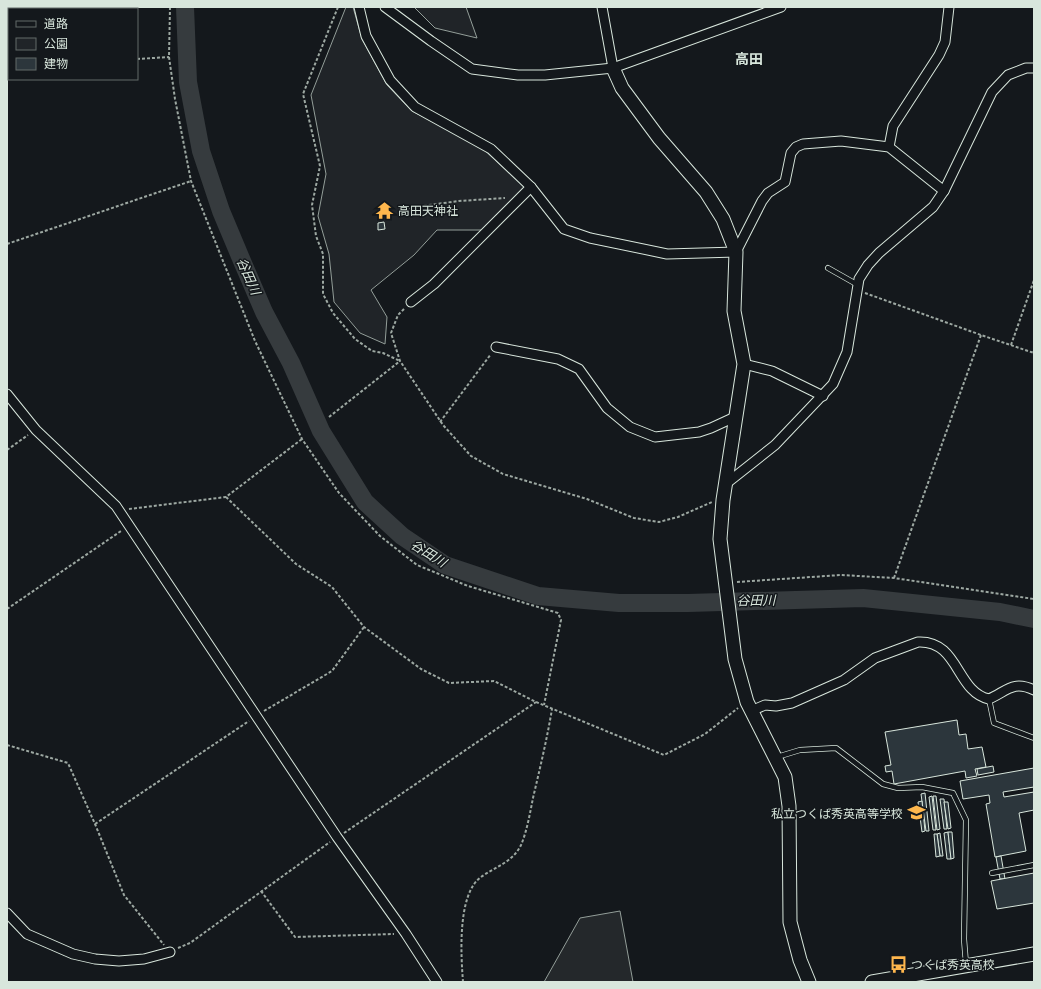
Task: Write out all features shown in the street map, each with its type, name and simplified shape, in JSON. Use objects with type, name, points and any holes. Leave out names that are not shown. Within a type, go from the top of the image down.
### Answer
[{"type":"street","points":[[359,7],[366,36],[390,80],[415,107],[491,149],[531,187],[564,229],[590,238],[667,254],[736,252]]},
{"type":"street","points":[[385,7],[472,69],[518,75],[545,75],[613,68],[781,7]]},
{"type":"street","points":[[602,7],[613,68],[622,88],[659,138],[706,192],[723,219],[736,252],[734,311],[744,364],[723,500],[720,539],[735,659],[749,706],[785,777],[789,806],[790,922],[800,960],[809,982]]},
{"type":"street","points":[[889,146],[893,126],[940,55],[945,42],[949,7]]},
{"type":"street","points":[[726,483],[775,445],[833,384],[847,352],[860,279],[868,265],[897,237],[933,207],[944,191],[992,92],[1008,75],[1026,68],[1034,68]]},
{"type":"street","points":[[736,252],[762,201],[768,193],[785,182],[791,153],[796,147],[803,144],[841,141],[889,146],[944,191]]},
{"type":"street","points":[[411,302],[434,284],[531,187]]},
{"type":"street","points":[[496,347],[558,359],[579,369],[608,408],[630,428],[655,437],[699,432],[737,416]]},
{"type":"street","points":[[744,364],[772,371],[822,396]]},
{"type":"street","points":[[7,394],[36,430],[116,506],[337,837],[406,934],[437,982]]},
{"type":"street","points":[[749,706],[776,706],[792,703],[844,680],[875,658],[918,642],[924,642],[942,648],[948,654],[972,690],[982,697],[989,699],[1009,687],[1017,685],[1027,686],[1034,690]]},
{"type":"street","points":[[7,913],[27,934],[73,954],[95,959],[119,961],[144,959],[170,952]]},
{"type":"street","points":[[872,982],[1034,954]]},
{"type":"lane","points":[[828,268],[858,288]]},
{"type":"lane","points":[[989,699],[994,723],[1034,738]]},
{"type":"lane","points":[[775,758],[800,750],[836,748],[883,784],[898,788],[922,787],[954,794],[966,820],[964,939],[966,966]]},
{"type":"lane","points":[[992,873],[1034,865]]},
{"type":"path","points":[[170,7],[169,57],[175,99],[191,181],[255,341],[302,439],[340,493],[380,536],[417,565],[468,586],[558,613],[562,620],[544,705]]},
{"type":"path","points":[[338,7],[303,94],[320,166],[312,205],[316,236],[323,254],[324,294],[333,313],[355,339],[372,350],[383,353],[400,361]]},
{"type":"path","points":[[138,58],[169,57]]},
{"type":"path","points":[[7,244],[191,181]]},
{"type":"path","points":[[400,209],[459,200],[521,198]]},
{"type":"path","points":[[1011,345],[1034,280]]},
{"type":"path","points":[[858,288],[981,336],[1034,353]]},
{"type":"path","points":[[411,302],[398,315],[392,333],[400,361],[440,422],[471,456],[504,474],[586,499],[634,518],[659,522],[678,517],[709,503],[723,500]]},
{"type":"path","points":[[894,578],[981,336]]},
{"type":"path","points":[[440,422],[496,347]]},
{"type":"path","points":[[328,417],[400,361]]},
{"type":"path","points":[[7,450],[36,430]]},
{"type":"path","points":[[116,506],[126,510],[226,497],[302,439]]},
{"type":"path","points":[[226,497],[296,564],[332,587],[364,627],[421,669],[449,683],[494,681],[552,709],[664,755],[705,734],[749,706]]},
{"type":"path","points":[[7,609],[129,526]]},
{"type":"path","points":[[726,582],[841,575],[894,578],[1034,599]]},
{"type":"path","points":[[95,824],[256,716],[332,671],[364,627]]},
{"type":"path","points":[[7,745],[68,764],[95,824],[124,895],[170,952],[190,943],[337,837],[536,702]]},
{"type":"path","points":[[463,982],[462,917],[471,889],[480,878],[515,855],[520,845],[533,801],[546,744],[552,709]]},
{"type":"path","points":[[261,891],[295,937],[406,934]]},
{"type":"green space","points":[[346,7],[353,7],[362,39],[387,85],[412,111],[482,148],[505,169],[526,185],[481,230],[437,230],[414,255],[371,290],[387,317],[385,344],[360,333],[334,302],[329,254],[318,216],[326,174],[311,95]]},
{"type":"green space","points":[[414,7],[466,7],[477,38],[435,28]]},
{"type":"shaded area","points":[[620,911],[633,982],[544,982],[580,918]]},
{"type":"building","name":"高田天神社","points":[[389,205],[390,214],[380,215],[379,206]]},
{"type":"building","points":[[384,222],[385,229],[378,230],[378,223]]},
{"type":"building","points":[[957,720],[959,735],[966,734],[968,749],[982,747],[986,767],[975,769],[977,776],[966,778],[965,771],[894,784],[892,771],[886,772],[885,766],[891,765],[885,732]]},
{"type":"building","points":[[993,766],[994,772],[978,775],[977,769]]},
{"type":"building","points":[[1034,768],[1034,787],[1003,792],[1004,797],[1034,792],[1034,810],[1019,813],[1026,851],[995,857],[986,804],[990,803],[989,795],[963,799],[960,781]]},
{"type":"building","points":[[925,793],[929,831],[926,831],[921,794]]},
{"type":"building","points":[[932,796],[936,830],[933,830],[929,797]]},
{"type":"building","points":[[933,796],[936,796],[940,829],[937,830]]},
{"type":"building","points":[[940,799],[944,799],[947,829],[944,829]]},
{"type":"building","points":[[922,801],[925,831],[922,832],[918,802]]},
{"type":"building","points":[[944,802],[948,802],[951,828],[948,829]]},
{"type":"building","points":[[948,832],[951,859],[947,859],[944,833]]},
{"type":"building","points":[[948,832],[952,832],[954,858],[951,859]]},
{"type":"building","points":[[940,833],[943,856],[940,856],[937,834]]},
{"type":"building","points":[[934,834],[937,834],[940,856],[936,857]]},
{"type":"building","points":[[1001,856],[1005,879],[1000,879],[996,857]]},
{"type":"building","points":[[1034,873],[1034,903],[997,909],[991,881]]},
{"type":"waterway","name":"谷田川","points":[[185,7],[188,82],[201,151],[221,211],[264,312],[291,363],[321,431],[365,502],[402,536],[445,565],[538,596],[619,603],[688,603],[863,598],[1000,612],[1034,619]]},
{"type":"place","name":"高田天神社","points":[[385,210]]},
{"type":"place","name":"私立つくば秀英高等学校","points":[[916,813]]},
{"type":"place","name":"つくば秀英高校","points":[[898,964]]},
{"type":"district","name":"高田","points":[[749,58]]}]
